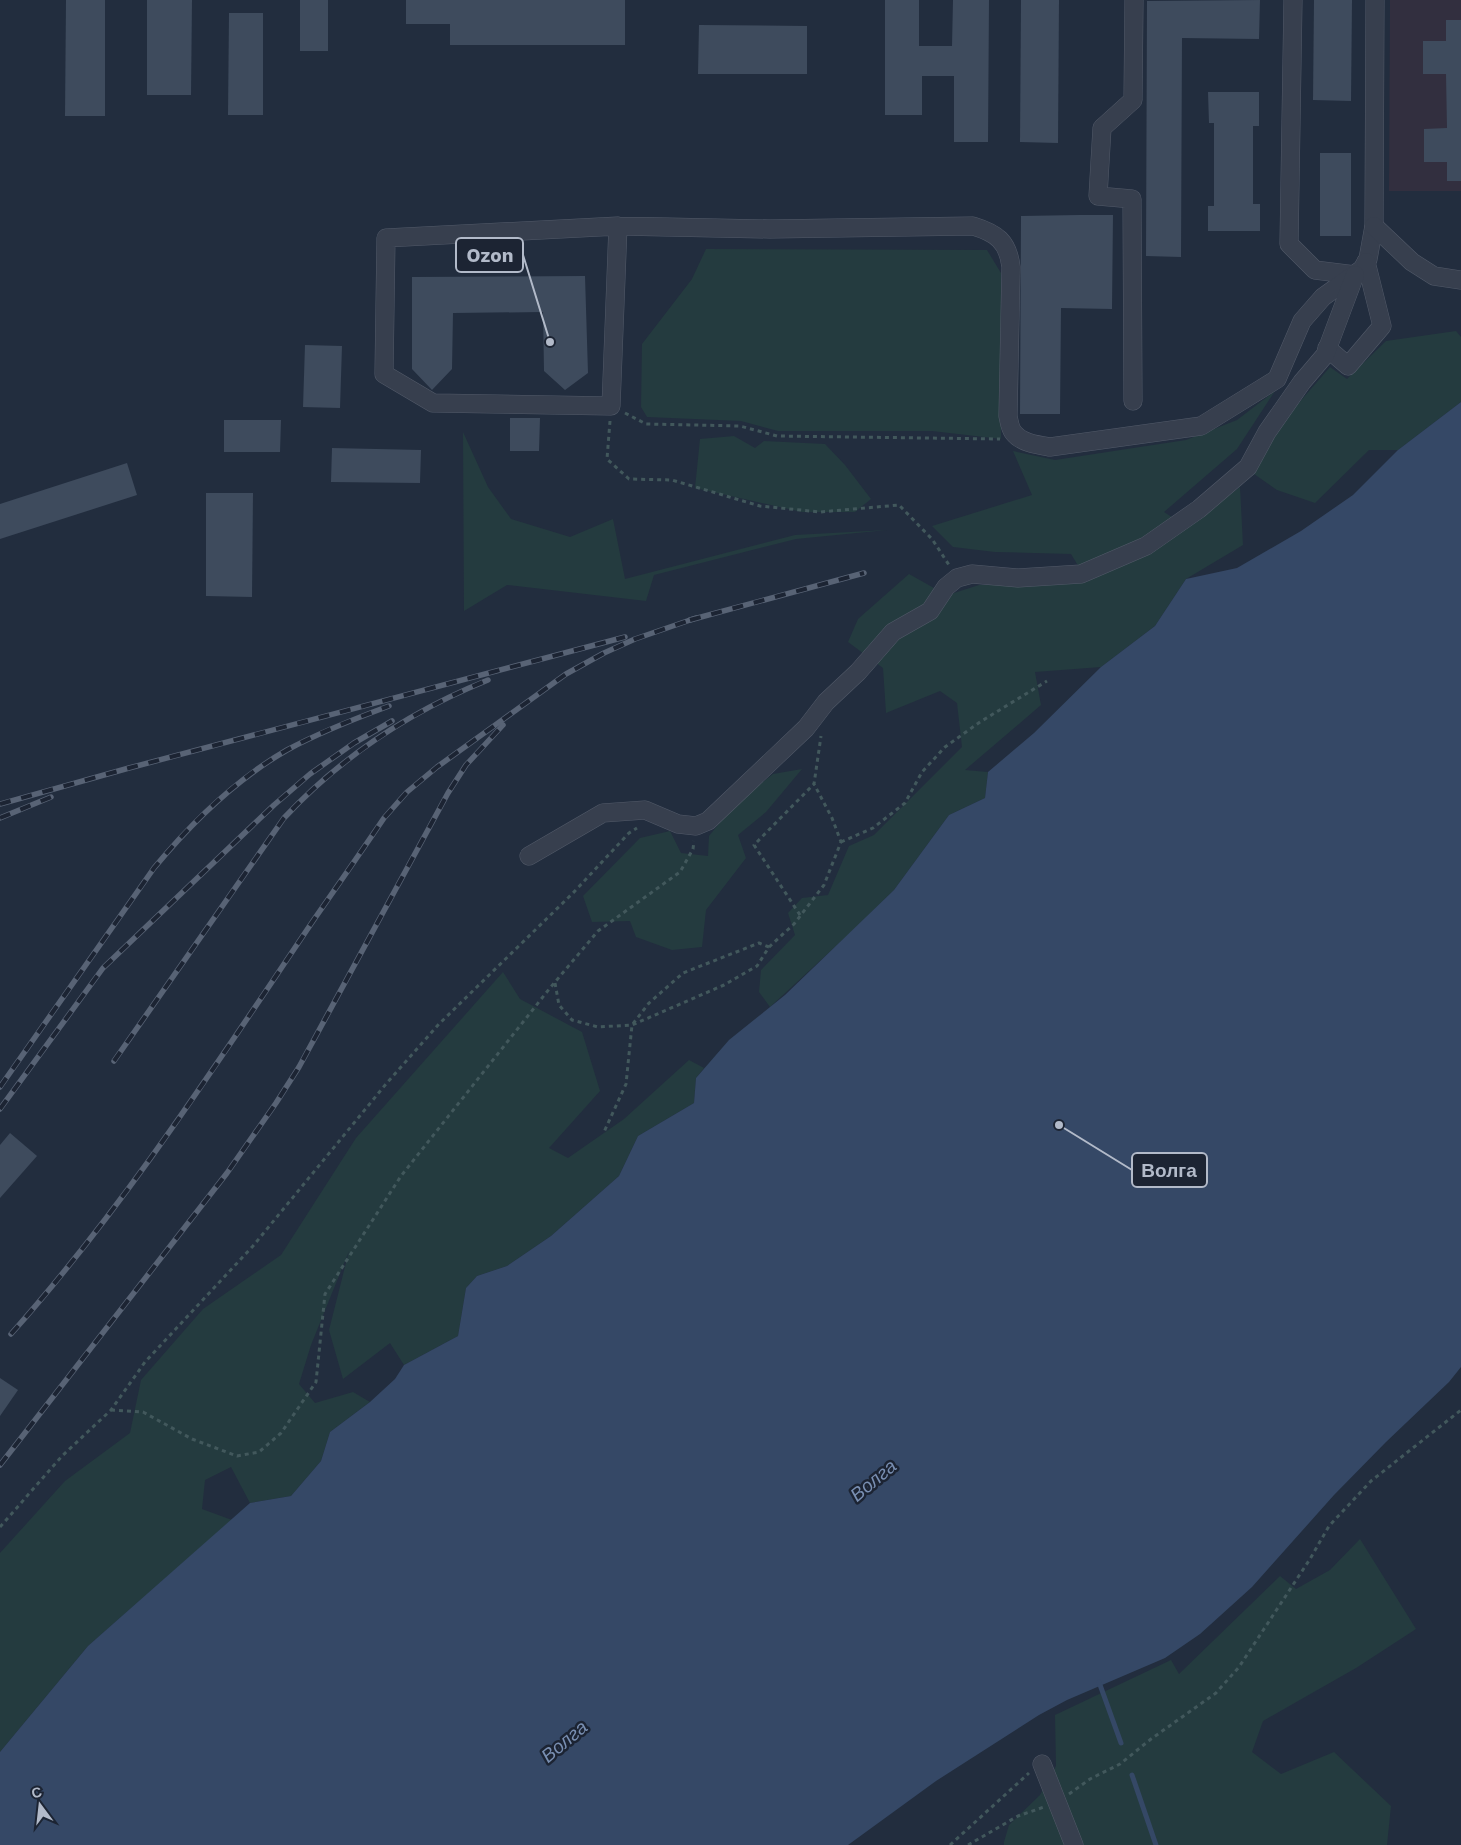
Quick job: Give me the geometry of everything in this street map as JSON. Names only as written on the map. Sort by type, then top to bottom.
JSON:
[{"type":"lane","points":[[1133,401],[1132,199],[1098,196],[1102,128],[1133,100],[1134,0]]},
{"type":"lane","points":[[1293,0],[1289,244],[1315,270],[1360,268]]},
{"type":"lane","points":[[528,856],[603,813],[646,810],[678,824],[696,826],[708,821],[806,728],[826,702],[858,672],[893,632],[930,611],[946,587],[957,578],[972,574],[1018,578],[1081,574],[1146,546],[1199,510],[1248,467],[1267,432],[1302,382],[1325,354],[1360,268],[1374,226],[1375,0]]},
{"type":"lane","points":[[618,226],[611,406],[433,403],[384,374],[386,238],[618,226],[770,230],[973,226],[989,231],[1002,240],[1009,254],[1011,267],[1008,416],[1013,432],[1033,445],[1050,447],[1201,426],[1277,379],[1302,321],[1323,297],[1360,268]]},
{"type":"lane","points":[[1374,226],[1412,262],[1434,276],[1461,280]]},
{"type":"lane","points":[[1328,348],[1348,366],[1382,326],[1360,268]]},
{"type":"lane","points":[[1042,1764],[1074,1845]]},
{"type":"path","points":[[957,578],[932,539],[900,505],[820,512],[760,506],[672,480],[629,479],[607,458],[611,406],[646,424],[740,426],[777,436],[1023,440]]},
{"type":"path","points":[[841,842],[873,828],[905,803],[922,772],[945,747],[980,722],[1047,681]]},
{"type":"path","points":[[800,915],[754,845],[814,784],[822,730]]},
{"type":"path","points":[[555,982],[559,1005],[572,1020],[598,1026],[632,1025],[724,985],[757,966],[769,948],[800,915],[824,885],[841,842],[832,818],[814,784]]},
{"type":"path","points":[[0,1527],[62,1456],[111,1410],[145,1362],[253,1246],[386,1084],[440,1024],[574,893],[629,833],[650,820],[665,818]]},
{"type":"path","points":[[111,1410],[143,1412],[192,1439],[237,1456],[259,1452],[281,1433],[316,1382],[325,1294],[401,1176],[555,982],[598,931],[680,872],[693,849],[696,826]]},
{"type":"path","points":[[604,1132],[626,1084],[632,1025],[649,1003],[683,973],[759,943],[769,948]]},
{"type":"path","points":[[968,1845],[1018,1816],[1057,1802],[1090,1779],[1120,1764],[1151,1739],[1216,1693],[1239,1667],[1310,1559],[1329,1526],[1371,1480],[1461,1410]]},
{"type":"path","points":[[950,1845],[1027,1775],[1042,1764]]},
{"type":"shaded area","points":[[1390,0],[1461,0],[1461,191],[1389,191]]},
{"type":"green space","points":[[706,249],[987,250],[1001,273],[1001,439],[932,431],[778,431],[741,421],[647,417],[641,407],[642,344],[692,279]]},
{"type":"green space","points":[[1456,331],[1461,337],[1461,402],[1398,450],[1369,450],[1315,503],[1277,490],[1254,474],[1284,420],[1330,367],[1347,379],[1386,341]]},
{"type":"green space","points":[[1275,391],[1237,449],[1164,512],[1187,527],[1240,487],[1243,545],[1186,579],[1155,626],[1101,667],[1035,672],[1041,705],[965,770],[988,772],[985,798],[949,815],[894,890],[770,1007],[759,992],[761,970],[795,935],[788,913],[802,898],[828,895],[849,846],[874,835],[962,747],[957,703],[940,691],[886,713],[883,668],[848,642],[858,619],[909,574],[934,588],[951,594],[979,585],[1088,582],[1071,554],[995,552],[953,547],[932,526],[1032,495],[1013,451],[1055,460],[1186,440],[1237,420]]},
{"type":"green space","points":[[463,432],[488,487],[511,519],[570,537],[613,519],[625,579],[795,535],[887,530],[796,539],[654,575],[646,601],[507,585],[464,611]]},
{"type":"green space","points":[[734,436],[755,448],[764,441],[825,444],[845,465],[871,499],[855,512],[802,512],[695,488],[700,439]]},
{"type":"green space","points":[[802,769],[766,812],[738,835],[746,858],[706,910],[702,947],[672,950],[636,937],[630,921],[592,922],[583,896],[640,838],[670,831],[681,853],[708,856],[709,836],[735,804],[773,774]]},
{"type":"green space","points":[[503,972],[520,999],[582,1032],[600,1091],[549,1148],[568,1158],[624,1119],[689,1060],[704,1068],[696,1078],[694,1103],[638,1136],[619,1176],[551,1236],[507,1266],[477,1276],[466,1288],[458,1336],[404,1365],[390,1343],[343,1379],[329,1330],[349,1251],[311,1345],[299,1384],[315,1403],[353,1392],[370,1402],[330,1432],[321,1461],[291,1496],[250,1503],[231,1467],[205,1480],[202,1509],[232,1520],[88,1646],[0,1752],[0,1553],[65,1481],[130,1433],[141,1380],[203,1309],[281,1255],[356,1138]]},
{"type":"green space","points":[[1360,1539],[1416,1629],[1356,1668],[1263,1721],[1252,1752],[1281,1774],[1334,1752],[1391,1806],[1387,1845],[1004,1845],[1009,1825],[1040,1795],[1056,1766],[1055,1715],[1171,1660],[1179,1674],[1280,1576],[1296,1589],[1330,1570]]},
{"type":"water","name":"Волга","points":[[1461,402],[1461,1367],[1449,1382],[1334,1495],[1252,1587],[1200,1634],[1165,1658],[1067,1700],[1039,1715],[936,1781],[848,1845],[0,1845],[0,1752],[88,1646],[250,1503],[291,1496],[321,1461],[330,1432],[370,1402],[395,1379],[404,1365],[458,1336],[466,1288],[477,1276],[507,1266],[551,1236],[619,1176],[638,1136],[694,1103],[696,1078],[729,1040],[785,995],[894,890],[949,815],[985,798],[988,772],[1034,733],[1101,667],[1155,626],[1186,579],[1237,568],[1301,531],[1353,495],[1398,450]]},
{"type":"building","points":[[66,0],[105,0],[105,116],[65,116]]},
{"type":"building","points":[[147,0],[192,0],[191,95],[147,95]]},
{"type":"building","points":[[300,0],[328,0],[328,51],[300,51]]},
{"type":"building","points":[[406,0],[625,0],[625,45],[450,45],[450,24],[406,24]]},
{"type":"building","points":[[885,0],[919,0],[919,46],[952,46],[953,0],[989,0],[988,142],[954,142],[954,76],[922,76],[922,115],[885,115]]},
{"type":"building","points":[[1021,0],[1059,0],[1058,143],[1020,142]]},
{"type":"building","points":[[1260,0],[1259,39],[1182,38],[1181,257],[1146,256],[1147,1]]},
{"type":"building","points":[[1314,0],[1352,0],[1351,101],[1313,100]]},
{"type":"building","points":[[229,13],[263,13],[263,115],[228,115]]},
{"type":"building","points":[[1446,20],[1461,20],[1461,181],[1447,181],[1447,162],[1424,162],[1424,129],[1447,128],[1446,74],[1423,74],[1423,41],[1446,41]]},
{"type":"building","points":[[699,25],[807,26],[807,74],[698,74]]},
{"type":"building","points":[[1208,92],[1259,92],[1259,126],[1253,126],[1253,204],[1260,204],[1260,231],[1208,231],[1208,206],[1214,206],[1214,123],[1209,123]]},
{"type":"building","points":[[1320,153],[1351,153],[1351,236],[1320,236]]},
{"type":"building","points":[[1113,215],[1112,309],[1061,308],[1060,414],[1020,414],[1021,216]]},
{"type":"building","points":[[585,276],[588,373],[565,390],[544,371],[543,312],[453,313],[452,369],[432,390],[412,369],[412,277]]},
{"type":"building","points":[[305,345],[342,346],[340,408],[303,407]]},
{"type":"building","points":[[510,418],[540,418],[539,451],[510,451]]},
{"type":"building","points":[[224,420],[281,420],[280,452],[224,452]]},
{"type":"building","points":[[332,448],[421,450],[420,483],[331,482]]},
{"type":"building","points":[[127,463],[137,495],[0,539],[0,504]]},
{"type":"building","points":[[206,493],[253,493],[252,597],[206,596]]},
{"type":"building","points":[[10,1133],[37,1156],[0,1198],[0,1145]]},
{"type":"building","points":[[0,1378],[18,1390],[0,1416]]},
{"type":"waterway","points":[[1099,1682],[1121,1743]]},
{"type":"waterway","points":[[1132,1775],[1156,1845]]},
{"type":"railway","points":[[690,620],[864,573]]},
{"type":"railway","points":[[11,1334],[53,1285],[132,1184],[207,1078],[384,818],[407,792],[437,767],[566,674],[604,653],[635,639],[696,618]]},
{"type":"railway","points":[[0,804],[625,637]]},
{"type":"railway","points":[[114,1061],[284,818],[329,775],[378,738],[432,706],[488,680]]},
{"type":"railway","points":[[0,1087],[154,868],[199,818],[232,788],[287,750],[299,743],[389,706]]},
{"type":"railway","points":[[0,1109],[103,968],[274,805],[310,774],[354,743],[392,721]]},
{"type":"railway","points":[[0,1465],[227,1173],[276,1103],[299,1067],[448,793],[466,765],[503,725]]},
{"type":"railway","points":[[0,818],[51,797]]},
{"type":"place","name":"Ozon","points":[[550,342]]},
{"type":"place","name":"Волга","points":[[1059,1125]]}]
